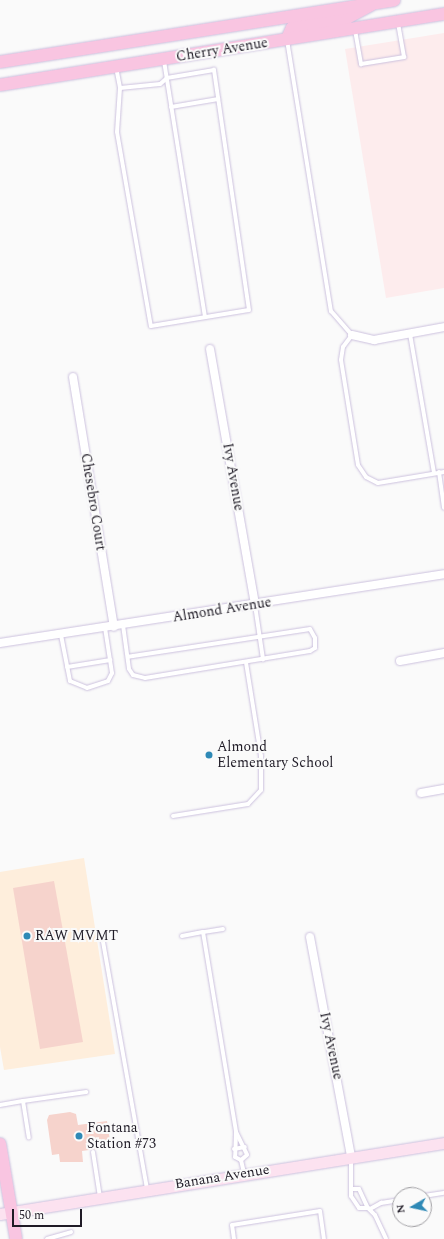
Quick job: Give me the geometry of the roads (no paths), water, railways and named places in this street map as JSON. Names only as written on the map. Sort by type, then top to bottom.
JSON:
[{"type":"main road","name":"Cherry Avenue","points":[[0,62],[394,0]]},
{"type":"main road","points":[[287,39],[292,28],[347,18],[373,3]]},
{"type":"main road","name":"Cherry Avenue","points":[[0,85],[444,14]]},
{"type":"main road","points":[[0,1144],[6,1213],[16,1239]]},
{"type":"street","points":[[352,335],[374,340],[444,327]]},
{"type":"street","name":"Ivy Avenue","points":[[210,349],[255,605]]},
{"type":"street","name":"Chesebro Court","points":[[73,377],[114,627]]},
{"type":"street","name":"Almond Avenue","points":[[0,643],[114,627],[444,574]]},
{"type":"street","points":[[400,661],[444,653]]},
{"type":"street","points":[[421,793],[444,789]]},
{"type":"street","name":"Ivy Avenue","points":[[310,937],[351,1156]]},
{"type":"street","name":"Banana Avenue","points":[[6,1213],[444,1142]]},
{"type":"lane","points":[[355,28],[361,64],[404,57],[398,22]]},
{"type":"lane","points":[[287,39],[331,311],[352,335],[343,347],[341,360],[358,465],[366,477],[378,483],[444,472]]},
{"type":"lane","points":[[164,59],[205,317]]},
{"type":"lane","points":[[116,67],[120,88],[117,132],[151,326],[249,310],[214,70],[167,78],[160,84],[120,88]]},
{"type":"lane","points":[[171,107],[218,100]]},
{"type":"lane","points":[[410,333],[434,473]]},
{"type":"lane","points":[[439,472],[444,508]]},
{"type":"lane","points":[[255,605],[263,659]]},
{"type":"lane","points":[[123,625],[128,657],[133,675],[144,678],[310,651],[315,648],[315,638],[310,629],[128,657]]},
{"type":"lane","points":[[61,635],[70,681],[87,688],[108,681],[112,673],[105,628]]},
{"type":"lane","points":[[67,667],[110,660]]},
{"type":"lane","points":[[173,816],[248,804],[261,790],[261,756],[246,662]]},
{"type":"lane","points":[[182,936],[223,929]]},
{"type":"lane","points":[[203,932],[236,1132],[234,1149],[235,1157],[241,1160]]},
{"type":"lane","points":[[102,936],[147,1190]]},
{"type":"lane","points":[[0,1105],[86,1092]]},
{"type":"lane","points":[[23,1101],[29,1138]]},
{"type":"lane","points":[[236,1132],[245,1147],[247,1155],[241,1160]]},
{"type":"lane","points":[[234,1149],[245,1147]]},
{"type":"lane","points":[[93,1152],[100,1197]]},
{"type":"lane","points":[[351,1156],[353,1189],[351,1196],[359,1208],[369,1208],[381,1202],[392,1201]]},
{"type":"lane","points":[[241,1160],[244,1174]]},
{"type":"lane","points":[[353,1189],[359,1189],[386,1239]]},
{"type":"lane","points":[[432,1195],[444,1193]]},
{"type":"lane","points":[[234,1239],[232,1225],[320,1211],[324,1239]]},
{"type":"lane","points":[[48,1239],[71,1232]]},
{"type":"place","name":"Almond Elementary School","points":[[209,755]]},
{"type":"place","name":"RAW MVMT","points":[[27,936]]},
{"type":"place","name":"Fontana Station #73","points":[[79,1136]]}]
